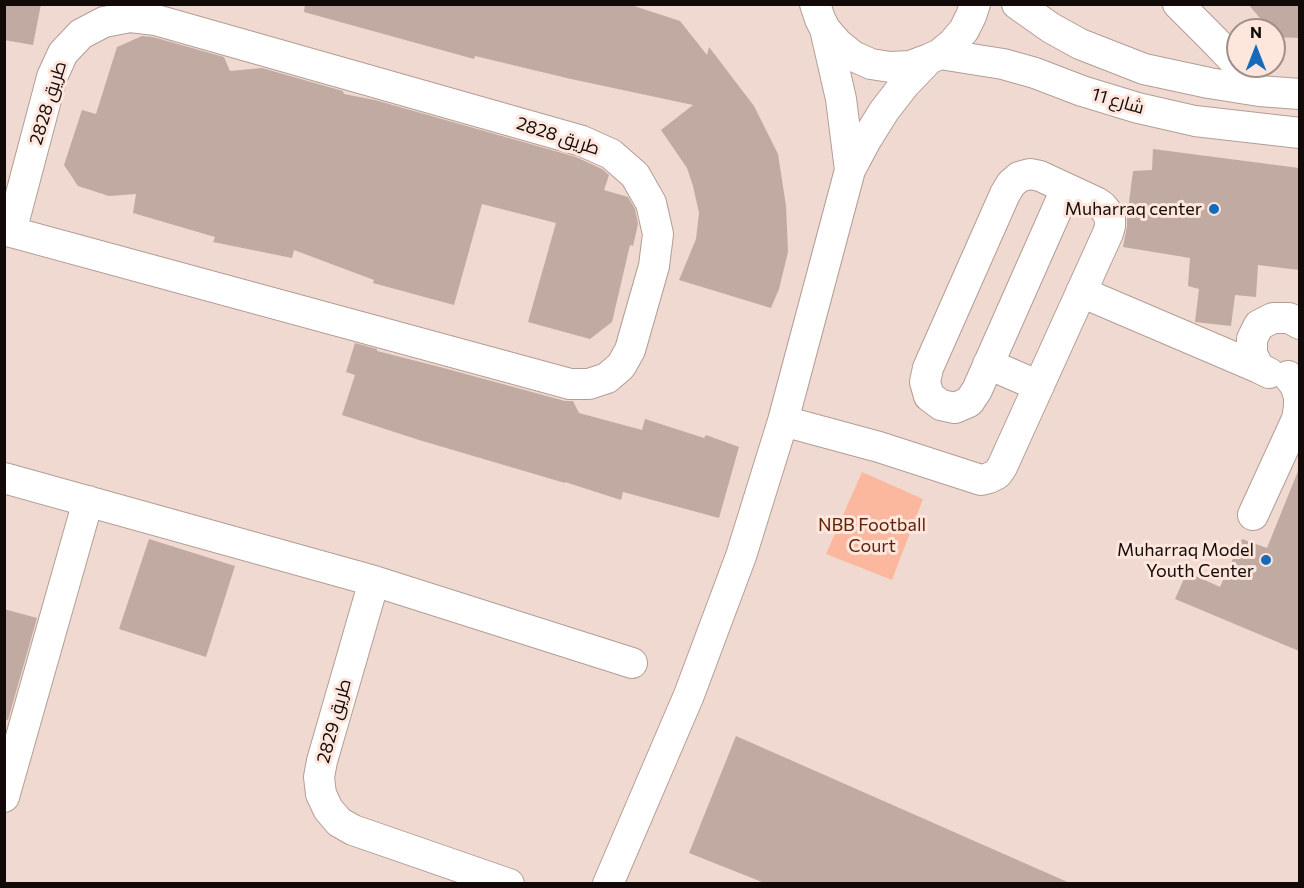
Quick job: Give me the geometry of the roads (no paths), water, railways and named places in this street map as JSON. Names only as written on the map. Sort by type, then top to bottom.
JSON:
[{"type":"street","points":[[608,884],[693,684],[741,556],[783,421],[850,170],[884,111],[905,84],[953,43],[964,30],[975,4]]},
{"type":"street","name":"شارع 11","points":[[1017,4],[1051,28],[1080,44],[1144,69],[1258,91],[1299,94]]},
{"type":"street","points":[[1178,4],[1226,52]]},
{"type":"street","points":[[818,14],[838,44],[853,56],[871,63],[891,67],[910,66],[934,57]]},
{"type":"street","points":[[818,14],[841,99],[850,170]]},
{"type":"street","name":"طريق 2828","points":[[130,17],[156,20],[582,141],[611,154],[635,175],[651,203],[658,234],[654,266],[630,350],[621,366],[607,378],[589,384],[570,384],[8,231],[52,77],[63,53],[81,34],[104,22],[130,17]]},
{"type":"street","name":"شارع 11","points":[[934,57],[1003,64],[1138,108],[1195,121],[1299,133]]},
{"type":"street","points":[[1248,78],[1258,91]]},
{"type":"street","points":[[783,421],[879,447],[981,480],[997,474],[1108,233],[1110,219],[1102,206],[1040,176],[1030,174],[1019,177],[1011,184],[928,368],[924,382],[929,396],[941,405],[955,408],[969,402],[977,390],[1066,189]]},
{"type":"street","points":[[1081,292],[1273,376],[1294,373],[1299,396],[1297,419],[1253,515]]},
{"type":"street","points":[[1259,368],[1252,354],[1252,339],[1259,325],[1273,318],[1289,318],[1299,324]]},
{"type":"street","points":[[988,364],[1039,386]]},
{"type":"street","points":[[4,478],[374,581],[632,663]]},
{"type":"street","points":[[4,797],[88,501]]},
{"type":"street","name":"طريق 2829","points":[[374,581],[322,761],[319,777],[321,794],[328,809],[339,822],[353,830],[508,884]]},
{"type":"place","name":"Muharraq center","points":[[1214,209]]},
{"type":"place","name":"Muharraq Model Youth Center","points":[[1266,560]]},
{"type":"park label","name":"NBB Football Court","points":[[872,535]]}]
